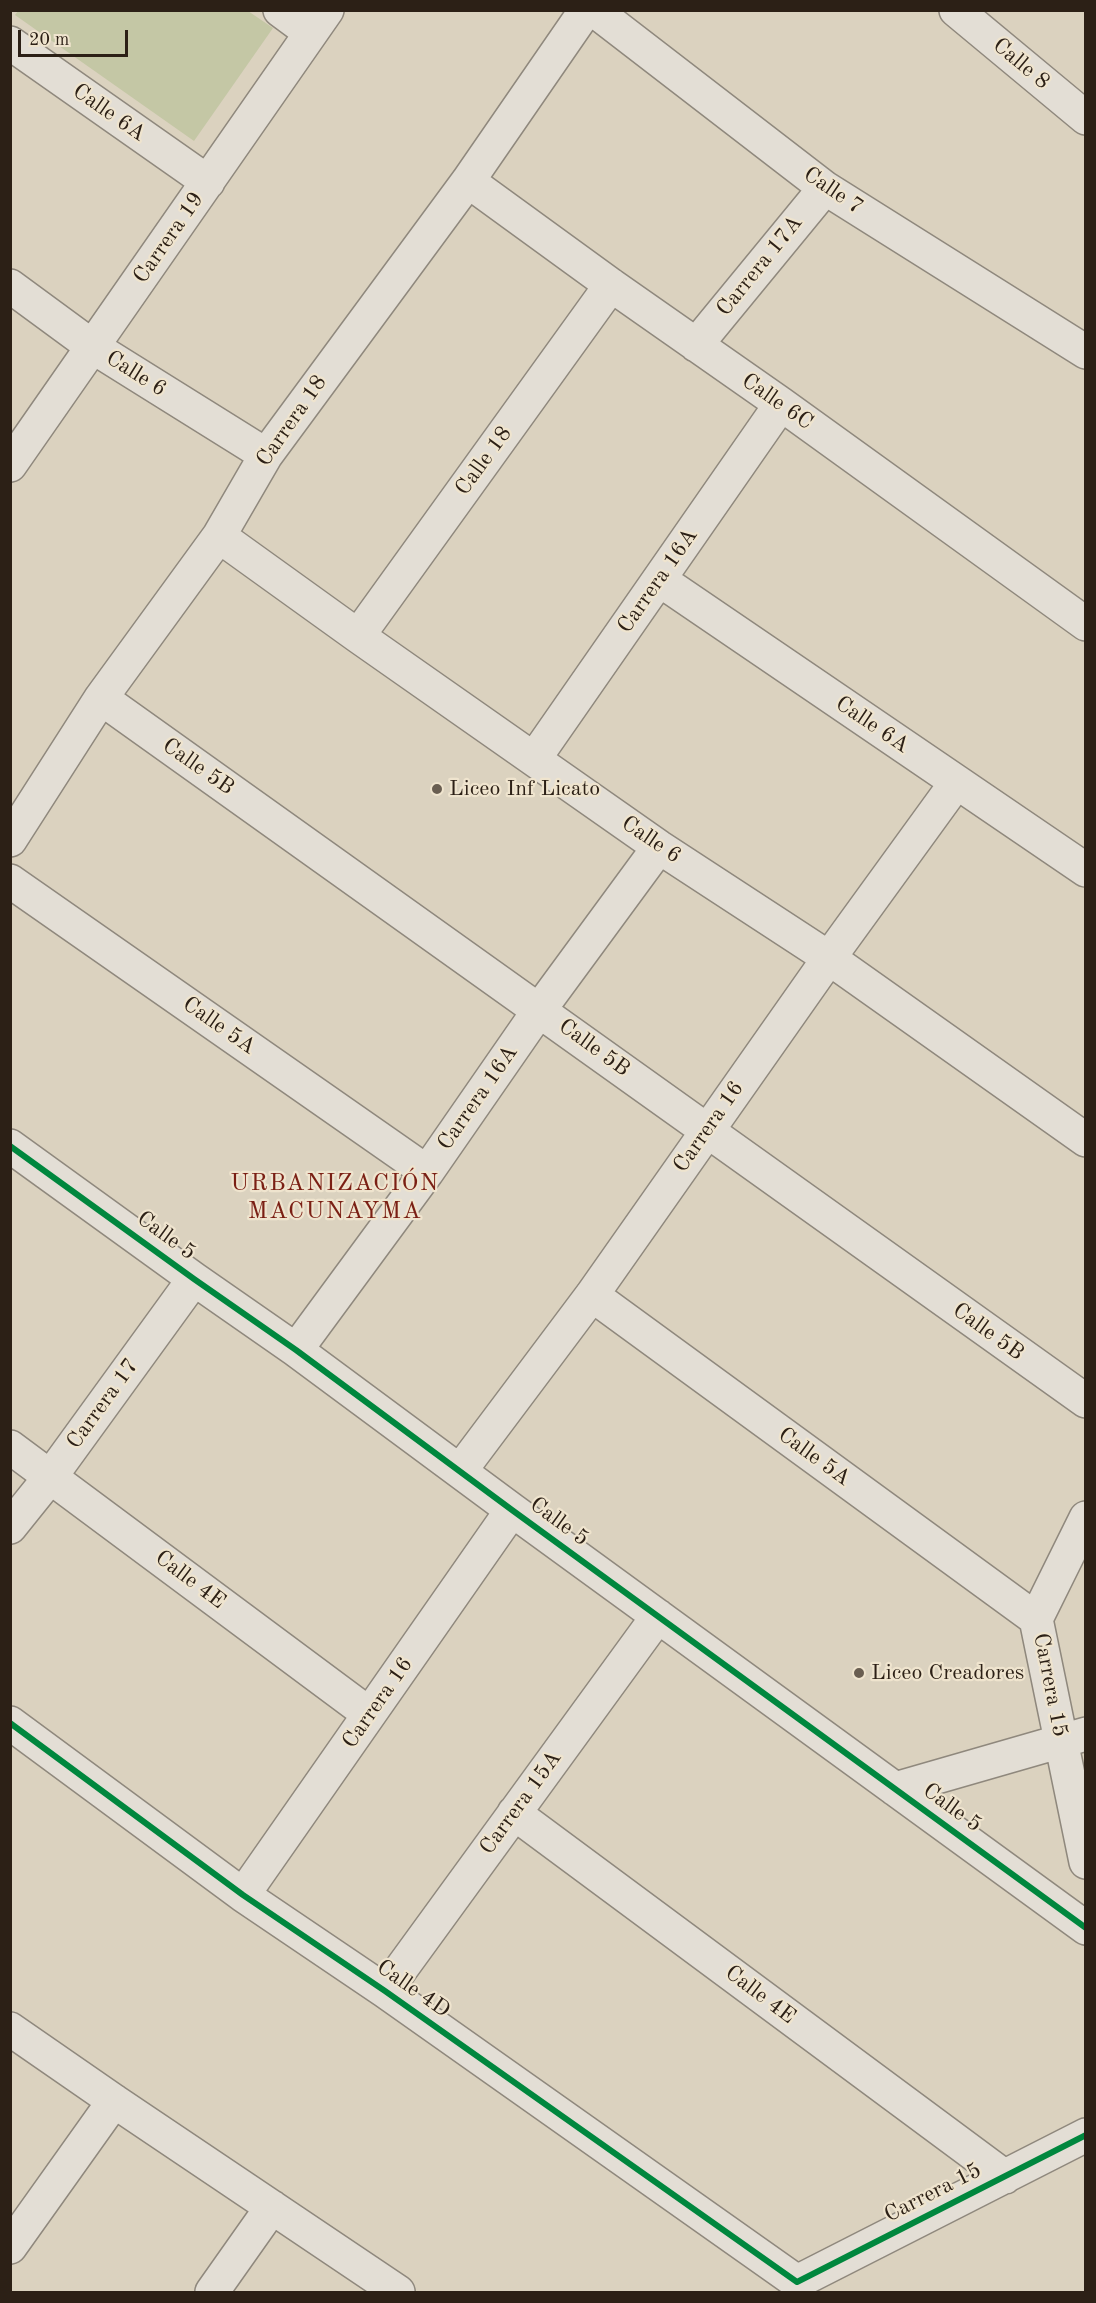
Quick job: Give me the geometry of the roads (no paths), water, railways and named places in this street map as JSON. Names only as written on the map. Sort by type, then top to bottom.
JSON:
[{"type":"street","points":[[280,10],[319,22]]},
{"type":"street","name":"Carrera 18","points":[[10,840],[101,698],[219,536],[266,455],[468,180],[586,10]]},
{"type":"street","name":"Calle 7","points":[[594,10],[825,188],[1086,352]]},
{"type":"street","name":"Calle 8","points":[[956,10],[1086,118]]},
{"type":"street","name":"Carrera 19","points":[[10,465],[319,22]]},
{"type":"street","name":"Calle 6A","points":[[10,43],[208,182]]},
{"type":"street","name":"Calle 6C","points":[[468,180],[611,285],[781,404],[1086,624]]},
{"type":"street","name":"Carrera 17A","points":[[696,345],[825,188]]},
{"type":"street","name":"Calle 18","points":[[358,636],[611,285]]},
{"type":"street","name":"Calle 6","points":[[10,286],[93,347],[266,455]]},
{"type":"street","name":"Carrera 16A","points":[[534,759],[781,404]]},
{"type":"street","name":"Calle 6","points":[[219,536],[659,847],[828,958],[1086,1140]]},
{"type":"street","name":"Calle 6A","points":[[660,580],[1086,870]]},
{"type":"street","name":"Calle 5B","points":[[101,698],[540,1009],[706,1131],[1086,1401]]},
{"type":"street","name":"Carrera 16","points":[[460,1471],[592,1295],[828,958],[956,783]]},
{"type":"street","name":"Carrera 16A","points":[[296,1350],[427,1172],[540,1009],[659,847]]},
{"type":"street","name":"Calle 5A","points":[[10,881],[427,1172]]},
{"type":"street","name":"Calle 5","points":[[10,1146],[296,1350],[1086,1928]]},
{"type":"street","name":"Carrera 17","points":[[10,1527],[51,1476],[194,1279]]},
{"type":"street","name":"Calle 5A","points":[[592,1295],[1036,1619]]},
{"type":"street","name":"Calle 4E","points":[[10,1447],[369,1714]]},
{"type":"street","name":"Carrera 16","points":[[243,1895],[512,1510]]},
{"type":"street","name":"Carrera 15","points":[[1086,1518],[1036,1619],[1073,1738],[1086,1862]]},
{"type":"street","name":"Carrera 15A","points":[[385,1991],[658,1616]]},
{"type":"street","name":"Calle 4D","points":[[10,1723],[243,1895],[385,1991],[796,2282]]},
{"type":"street","points":[[895,1789],[1073,1738]]},
{"type":"street","name":"Calle 4E","points":[[514,1813],[1005,2177]]},
{"type":"street","points":[[10,2029],[398,2292]]},
{"type":"street","points":[[10,2247],[114,2101]]},
{"type":"street","name":"Carrera 15","points":[[796,2282],[1086,2134]]},
{"type":"street","points":[[212,2292],[272,2207]]},
{"type":"place","name":"Liceo Inf Licato","points":[[437,789]]},
{"type":"place","name":"Liceo Creadores","points":[[859,1673]]},
{"type":"district","name":"URBANIZACIÓN MACUNAYMA","points":[[335,1198]]}]
